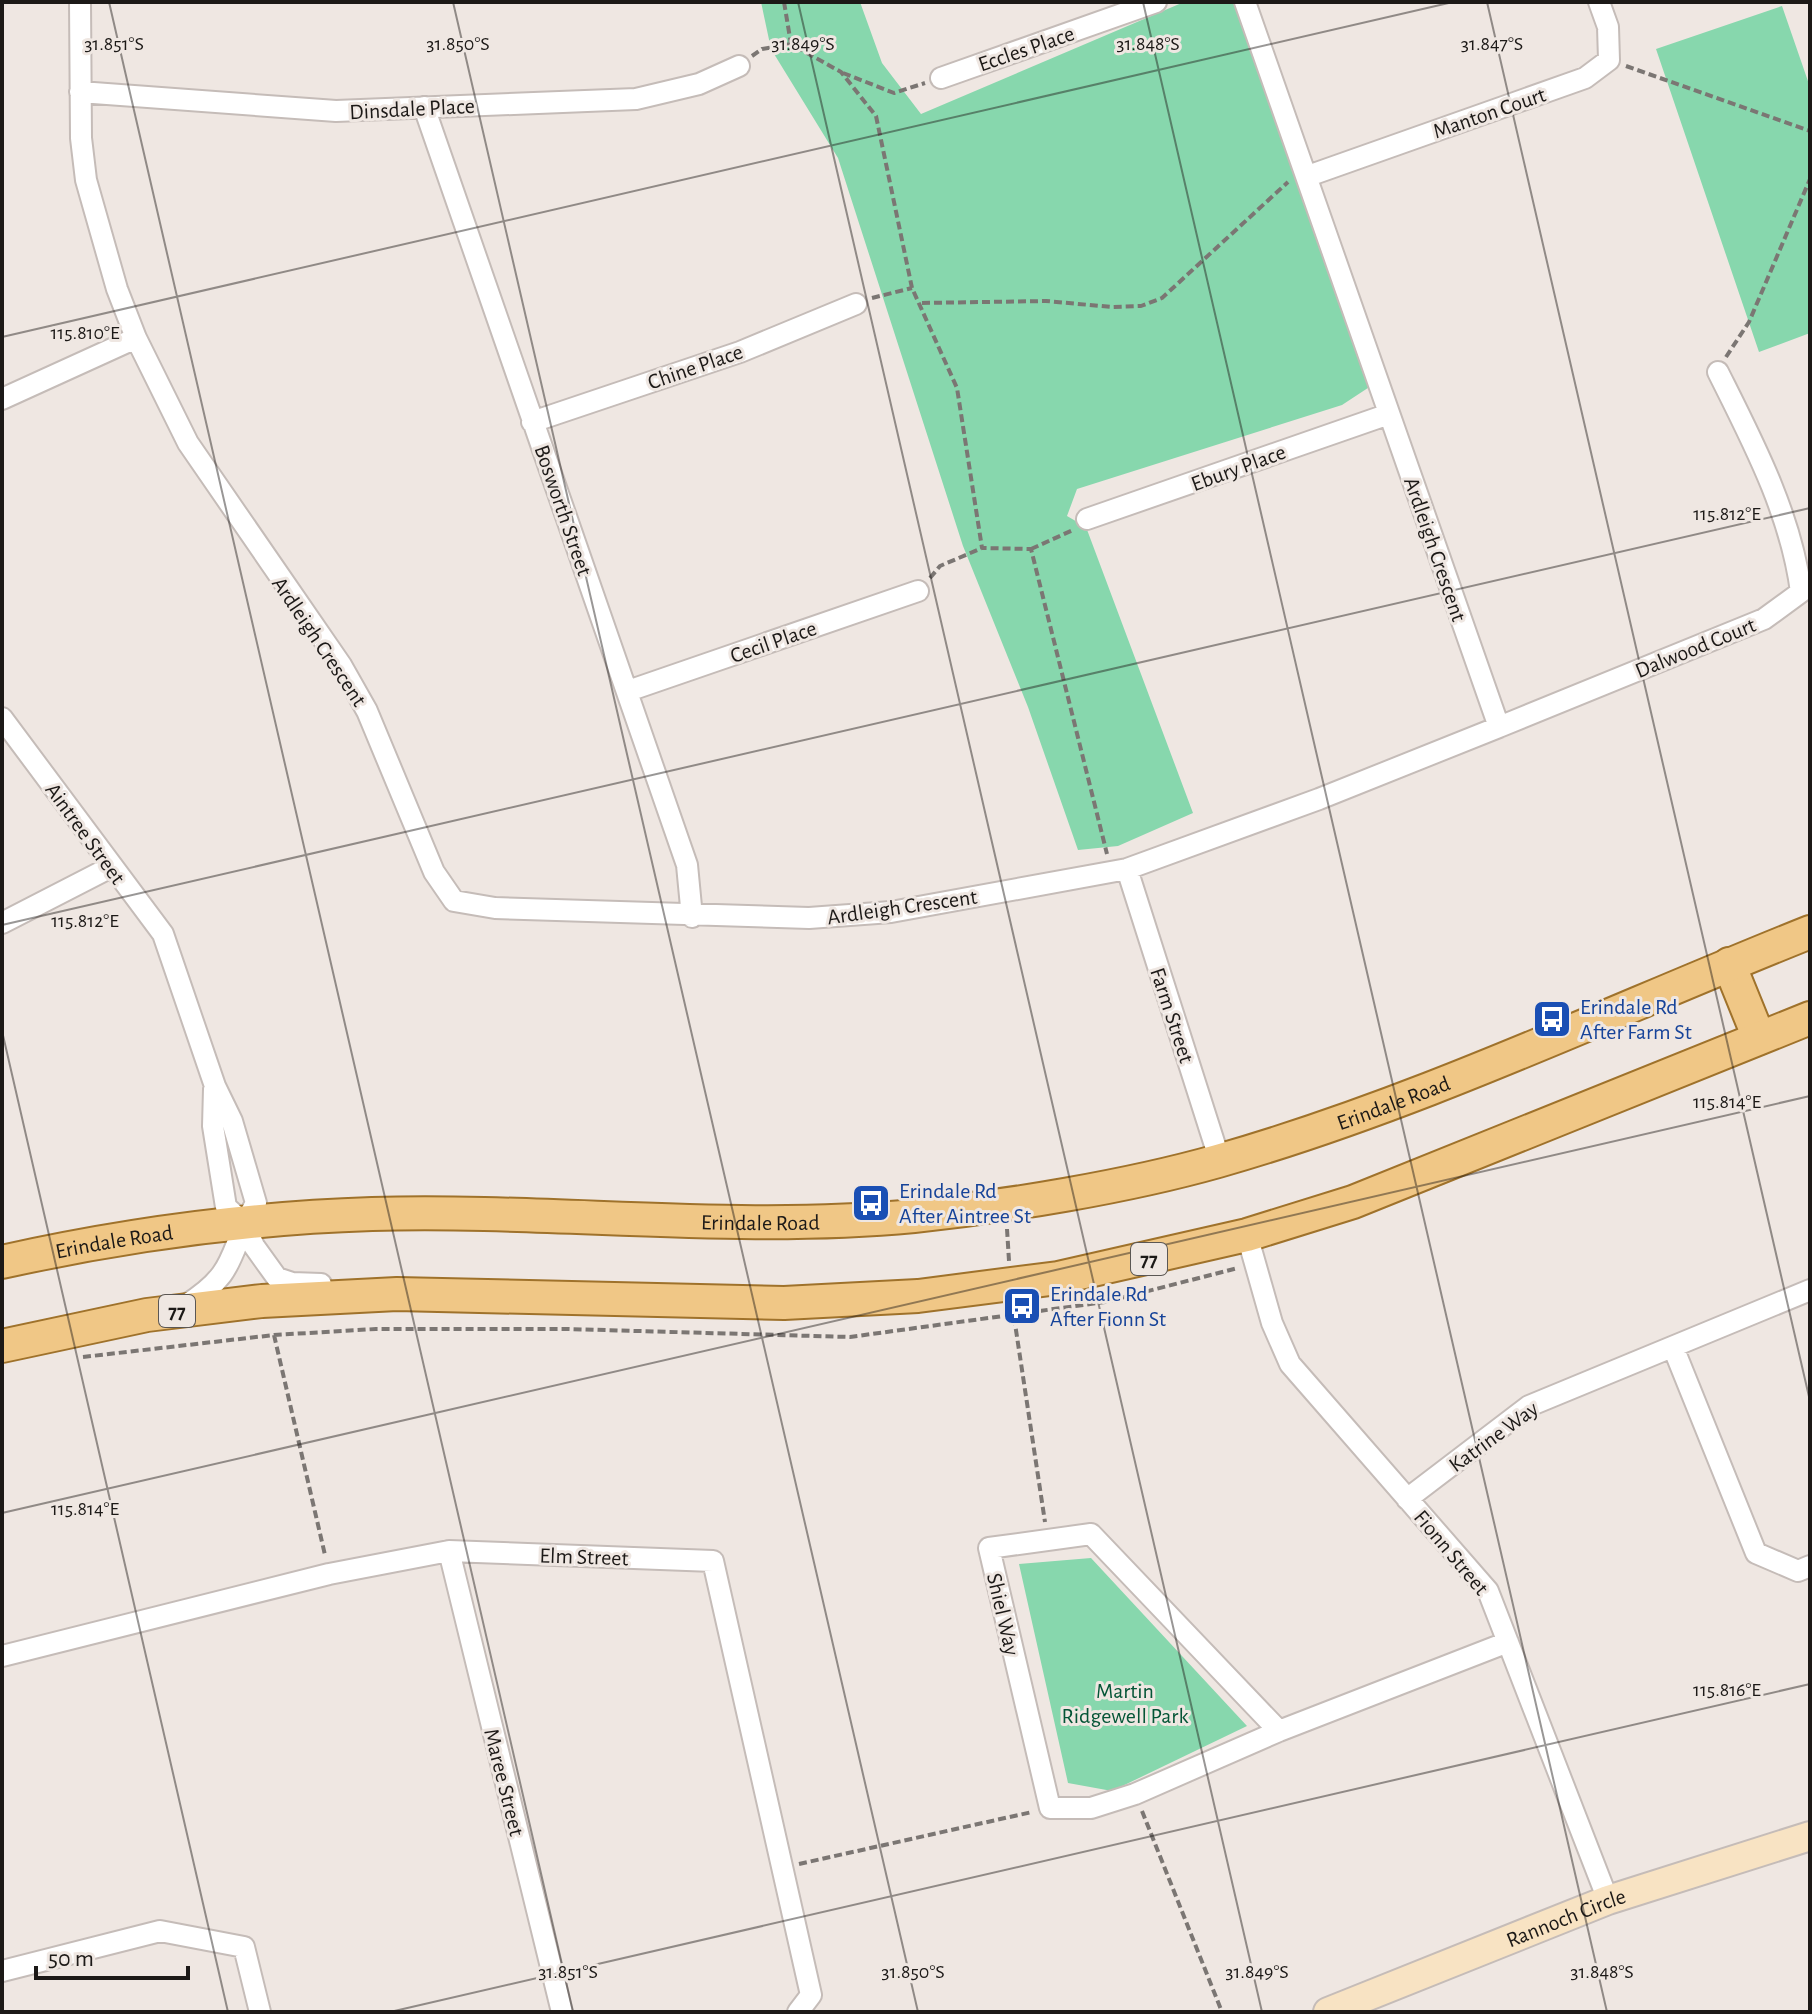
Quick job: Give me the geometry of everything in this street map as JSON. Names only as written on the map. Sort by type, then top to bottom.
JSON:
[{"type":"main road","name":"Erindale Road","points":[[2,1262],[88,1244],[244,1223],[372,1214],[771,1224],[911,1216],[1164,1175],[1220,1161],[1408,1097],[1810,932]]},
{"type":"main road","points":[[1729,964],[1759,1038]]},
{"type":"main road","name":"77","points":[[2,1346],[176,1311],[355,1296],[397,1294],[784,1303],[865,1300],[1074,1275],[1247,1235],[1353,1202],[1810,1018]]},
{"type":"street","name":"Ardleigh Crescent","points":[[80,2],[80,92],[86,180],[117,289],[136,338],[188,443],[341,665],[367,711],[434,872],[454,901],[495,908],[692,917],[809,918],[891,912],[1119,870],[1319,799],[1499,727],[1245,2]]},
{"type":"street","name":"Eccles Place","points":[[941,78],[1156,2]]},
{"type":"street","points":[[1599,2],[1608,27],[1609,60]]},
{"type":"street","name":"Manton Court","points":[[1308,176],[1585,78],[1609,60]]},
{"type":"street","name":"Dinsdale Place","points":[[80,92],[336,111],[636,99],[699,84],[739,66]]},
{"type":"street","name":"Bosworth Street","points":[[424,107],[687,865],[692,917]]},
{"type":"street","name":"Chine Place","points":[[532,422],[740,352],[856,304]]},
{"type":"street","points":[[2,399],[136,338]]},
{"type":"street","name":"Dalwood Court","points":[[1499,727],[1764,619],[1801,592],[1796,555],[1760,458],[1718,372]]},
{"type":"street","name":"Ebury Place","points":[[1087,519],[1389,414]]},
{"type":"street","name":"Cecil Place","points":[[628,691],[918,591]]},
{"type":"street","name":"Aintree Street","points":[[2,718],[163,934],[215,1086],[232,1121],[256,1203],[244,1223],[226,1274],[204,1294],[176,1311]]},
{"type":"street","points":[[2,923],[111,867]]},
{"type":"street","name":"Farm Street","points":[[1119,870],[1220,1161]]},
{"type":"street","name":"Aintree Street","points":[[215,1086],[213,1126],[226,1207],[244,1223],[259,1255],[277,1278],[292,1283],[325,1284],[355,1296]]},
{"type":"street","name":"Fionn Street","points":[[1247,1235],[1272,1323],[1290,1364],[1488,1591],[1608,1900]]},
{"type":"street","name":"Katrine Way","points":[[1407,1499],[1529,1406],[1810,1290]]},
{"type":"street","points":[[1673,1347],[1756,1553],[1798,1571],[1810,1566]]},
{"type":"street","name":"Shiel Way","points":[[1050,1808],[989,1548],[1091,1534],[1279,1731]]},
{"type":"street","name":"Elm Street","points":[[2,1656],[329,1574],[449,1551],[713,1561],[811,1995],[798,2012]]},
{"type":"street","name":"Maree Street","points":[[449,1551],[562,2012]]},
{"type":"street","points":[[1050,1808],[1091,1808],[1135,1794],[1279,1731],[1508,1642]]},
{"type":"street","name":"Rannoch Circle","points":[[1328,2012],[1608,1900],[1808,1843]]},
{"type":"street","points":[[2,1971],[160,1931],[244,1947],[260,2012]]},
{"type":"path","points":[[784,2],[791,44]]},
{"type":"path","points":[[739,66],[762,49],[791,44],[841,72],[894,93],[941,78]]},
{"type":"path","points":[[1609,60],[1810,131]]},
{"type":"path","points":[[841,72],[876,116],[912,288],[922,303],[957,388],[982,548]]},
{"type":"path","points":[[922,303],[1046,301],[1141,306],[1162,298],[1296,176],[1308,176]]},
{"type":"path","points":[[1718,372],[1732,344],[1749,322],[1810,179]]},
{"type":"path","points":[[856,304],[912,288]]},
{"type":"path","points":[[918,591],[940,566],[982,548],[1031,549],[1071,532],[1087,519]]},
{"type":"path","points":[[1031,549],[1119,870]]},
{"type":"path","points":[[1004,1203],[1011,1284],[1048,1540]]},
{"type":"path","points":[[274,1335],[329,1574]]},
{"type":"path","points":[[1135,1794],[1222,2012]]},
{"type":"path","points":[[782,1868],[1050,1808]]},
{"type":"green space","points":[[761,2],[860,2],[882,63],[921,114],[1184,2],[1242,2],[1377,382],[1342,405],[1077,489],[1067,516],[1086,527],[1193,813],[1118,846],[1078,850],[1028,707],[963,546],[838,158],[771,49]]},
{"type":"green space","points":[[1782,6],[1810,87],[1810,333],[1759,352],[1656,49]]},
{"type":"green space","name":"Martin Ridgewell Park","points":[[1091,1558],[1247,1726],[1112,1791],[1068,1783],[1019,1564]]},
{"type":"place","name":"Erindale Rd After Farm St","points":[[1552,1019]]},
{"type":"place","name":"Erindale Rd After Aintree St","points":[[871,1203]]},
{"type":"place","name":"Erindale Rd After Fionn St","points":[[1022,1306]]}]
